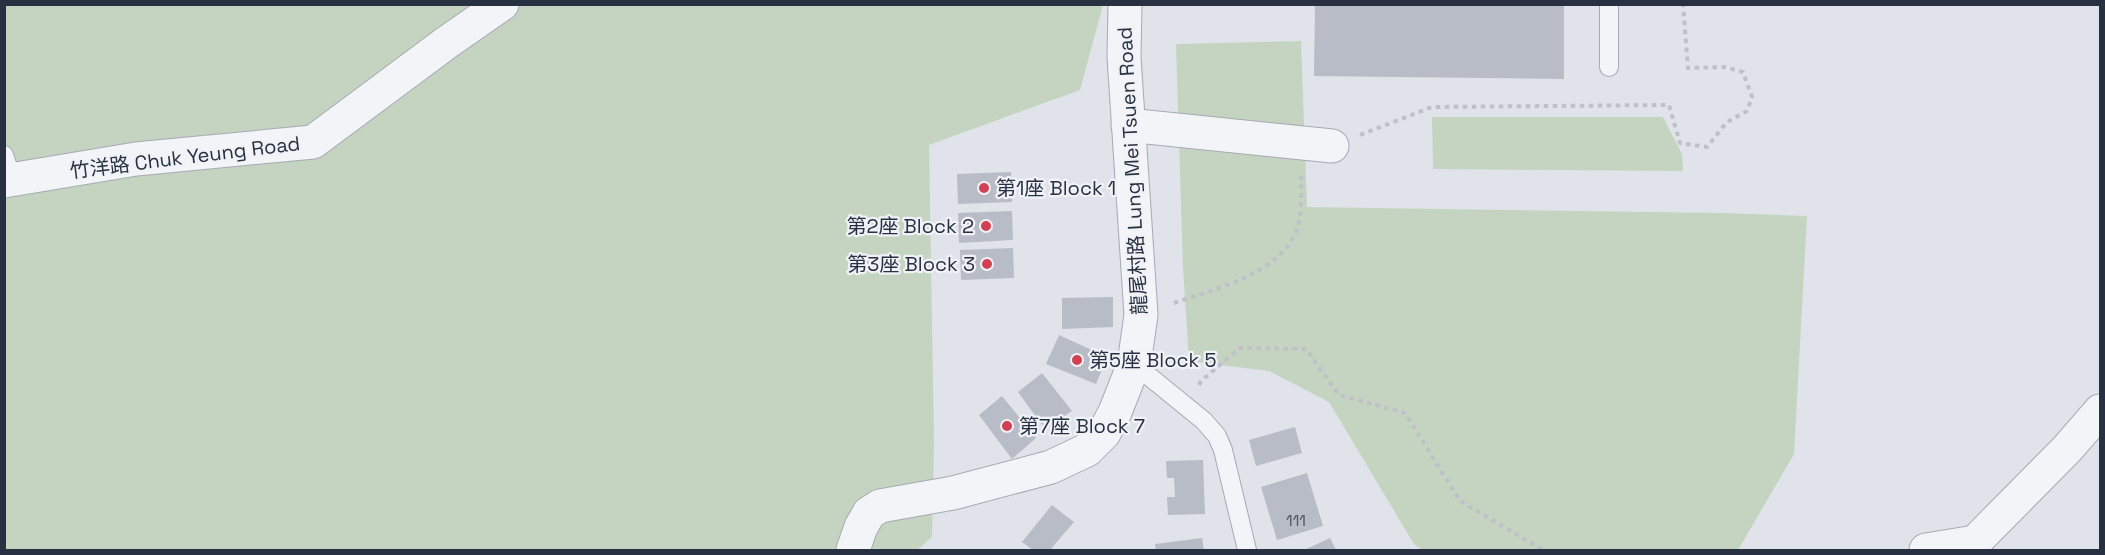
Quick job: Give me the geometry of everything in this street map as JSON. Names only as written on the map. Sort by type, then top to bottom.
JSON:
[{"type":"street","name":"竹洋路 Chuk Yeung Road","points":[[7,172],[313,142],[502,4]]},
{"type":"street","name":"龍尾村路 Lung Mei Tsuen Road","points":[[853,550],[869,513],[880,506],[953,493],[1051,468],[1087,450],[1104,433],[1115,412],[1134,364],[1141,315],[1124,57],[1125,4]]},
{"type":"street","points":[[1128,125],[1316,144]]},
{"type":"street","points":[[1926,550],[1976,542],[2067,449],[2100,411]]},
{"type":"lane","points":[[1609,4],[1609,67]]},
{"type":"lane","points":[[1134,364],[1204,421],[1219,440],[1247,550]]},
{"type":"path","points":[[1141,315],[1218,288],[1277,259],[1294,236],[1316,144],[1432,107],[1670,105],[1680,143],[1707,147],[1726,122],[1747,111],[1752,97],[1743,72],[1724,67],[1688,68],[1683,4]]},
{"type":"path","points":[[1188,409],[1201,381],[1240,348],[1306,349],[1339,395],[1405,413],[1460,501],[1543,550]]},
{"type":"green space","points":[[4,5],[1103,5],[1080,90],[929,145],[934,443],[932,537],[917,550],[5,550]]},
{"type":"green space","points":[[1301,41],[1307,207],[1807,216],[1794,454],[1738,550],[1422,550],[1414,544],[1329,402],[1269,371],[1189,361],[1183,268],[1176,44]]},
{"type":"green space","points":[[1432,117],[1663,117],[1682,154],[1683,171],[1433,169]]},
{"type":"building","points":[[1315,4],[1564,4],[1564,79],[1314,76]]},
{"type":"building","name":"第1座 Block 1","points":[[1011,172],[1012,202],[958,204],[957,174]]},
{"type":"building","name":"第2座 Block 2","points":[[1012,211],[1013,240],[959,243],[958,213]]},
{"type":"building","name":"第3座 Block 3","points":[[1013,248],[1014,278],[961,280],[960,250]]},
{"type":"building","points":[[1113,297],[1113,327],[1062,329],[1062,298]]},
{"type":"building","name":"第5座 Block 5","points":[[1059,335],[1107,357],[1096,384],[1046,364]]},
{"type":"building","points":[[1042,373],[1072,411],[1045,429],[1018,392]]},
{"type":"building","name":"第7座 Block 7","points":[[1002,396],[1036,438],[1012,459],[979,415]]},
{"type":"building","points":[[1295,427],[1302,453],[1256,466],[1249,440]]},
{"type":"building","points":[[1203,460],[1205,514],[1168,515],[1167,497],[1175,497],[1174,478],[1167,478],[1166,461]]},
{"type":"building","points":[[1307,473],[1323,526],[1277,540],[1261,487]]},
{"type":"building","points":[[1052,505],[1074,522],[1050,550],[1033,550],[1022,542]]},
{"type":"building","points":[[1202,538],[1204,550],[1156,550],[1155,544]]},
{"type":"building","points":[[1330,538],[1336,550],[1304,550]]},
{"type":"place","name":"第1座 Block 1","points":[[984,188]]},
{"type":"place","name":"第2座 Block 2","points":[[986,226]]},
{"type":"place","name":"第3座 Block 3","points":[[987,264]]},
{"type":"place","name":"第5座 Block 5","points":[[1077,360]]},
{"type":"place","name":"第7座 Block 7","points":[[1007,426]]}]
